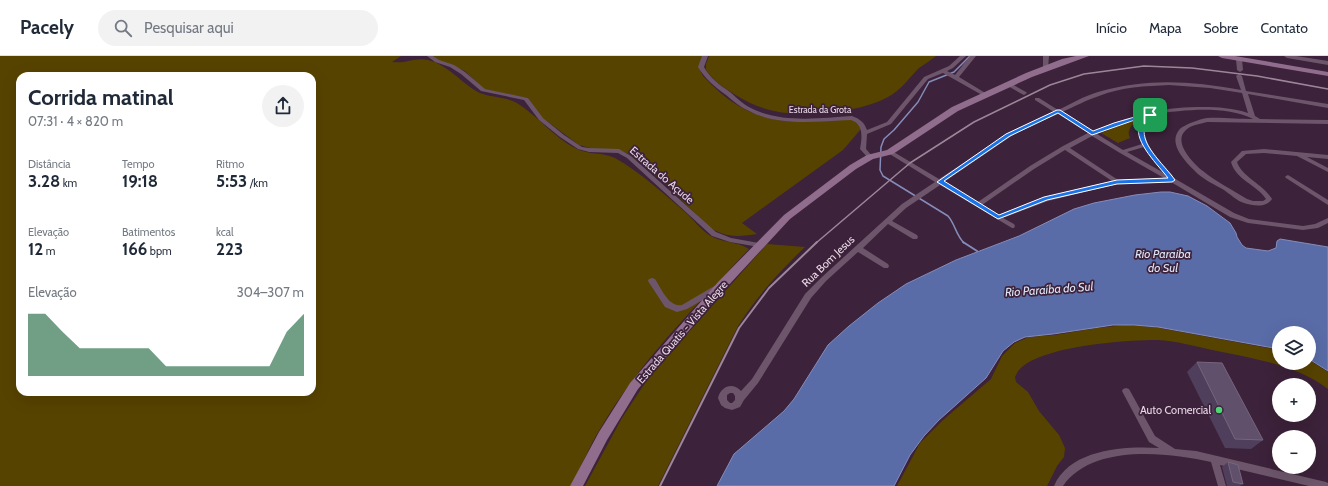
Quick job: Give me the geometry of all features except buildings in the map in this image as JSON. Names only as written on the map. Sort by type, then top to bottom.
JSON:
[{"type":"street","name":"Estrada do Açude","points":[[430,56],[440,63],[452,66],[463,72],[483,90],[526,99],[541,119],[580,148],[589,150],[619,151],[625,154],[640,168],[652,176],[714,234],[730,240],[760,245]]},
{"type":"street","name":"Estrada da Grota","points":[[705,56],[701,67],[707,76],[721,89],[754,112],[768,116],[803,120],[855,118],[861,123],[865,133]]},
{"type":"street","points":[[872,157],[863,149],[865,133],[887,124],[926,78],[945,71],[963,56]]},
{"type":"street","points":[[954,76],[973,56]]},
{"type":"street","points":[[1039,56],[1046,57],[1046,68]]},
{"type":"street","name":"Estrada Quatis - Vista Alegre","points":[[576,486],[603,436],[634,386],[658,357],[776,226],[845,173],[872,157],[889,152],[955,109],[984,94],[1046,68],[1085,56]]},
{"type":"street","points":[[1222,56],[1328,74]]},
{"type":"street","points":[[1287,56],[1328,63]]},
{"type":"street","points":[[1239,59],[1244,91],[1252,116]]},
{"type":"street","points":[[945,71],[984,94]]},
{"type":"street","points":[[1008,84],[1024,93]]},
{"type":"street","name":"Rua Bom Jesus","points":[[741,396],[755,381],[808,296],[824,279],[886,221],[911,201],[1004,137],[1092,96],[1128,86],[1176,84],[1210,86],[1328,106]]},
{"type":"street","points":[[1037,99],[1059,111],[1122,152],[1236,217],[1248,221],[1303,228],[1316,226],[1328,220]]},
{"type":"street","points":[[978,205],[1044,159],[1065,147],[1092,133],[1157,111],[1202,108],[1230,111],[1252,116],[1260,120]]},
{"type":"street","points":[[1157,111],[1147,118],[1142,125],[1140,132],[1145,145],[1172,180]]},
{"type":"street","points":[[1230,111],[1232,119]]},
{"type":"street","points":[[1328,122],[1232,119],[1207,120],[1188,126],[1179,135],[1178,144],[1188,160],[1201,173],[1245,201],[1259,204],[1265,203],[1269,198],[1264,192],[1239,172],[1235,166],[1234,162],[1242,154],[1247,151],[1264,151],[1328,157]]},
{"type":"street","points":[[1122,152],[1145,145]]},
{"type":"street","points":[[1065,147],[1117,182]]},
{"type":"street","points":[[889,152],[1012,226]]},
{"type":"street","points":[[1299,155],[1328,170]]},
{"type":"street","points":[[1288,177],[1328,203]]},
{"type":"street","points":[[998,217],[1046,199],[1117,182],[1172,180]]},
{"type":"street","points":[[886,221],[915,237]]},
{"type":"street","points":[[858,248],[886,266]]},
{"type":"street","points":[[652,281],[668,305],[677,309],[684,307],[722,285]]},
{"type":"street","points":[[1126,392],[1152,439],[1171,450],[1326,486]]},
{"type":"street","points":[[1058,486],[1065,476],[1076,466],[1098,457],[1112,454],[1146,451],[1184,453]]},
{"type":"street","points":[[1214,459],[1222,486]]},
{"type":"shaded area","points":[[0,56],[401,56],[392,62],[418,59],[428,60],[441,65],[476,91],[517,103],[525,108],[553,133],[577,149],[615,158],[651,183],[709,235],[749,249],[669,335],[632,381],[615,404],[596,436],[571,486],[0,486]]},
{"type":"shaded area","points":[[433,56],[704,56],[700,70],[703,76],[736,105],[753,113],[787,121],[827,121],[849,119],[858,122],[861,129],[843,150],[742,223],[757,234],[731,236],[719,232],[707,225],[665,184],[629,154],[621,151],[594,149],[579,145],[540,116],[528,98],[483,89],[465,71],[439,61]]},
{"type":"shaded area","points":[[709,56],[936,56],[919,68],[905,84],[888,97],[867,106],[852,109],[803,114],[768,110],[746,101],[734,94],[718,83],[706,70],[706,64]]},
{"type":"shaded area","points":[[1137,119],[1129,130],[1130,138],[1118,143],[1101,133]]},
{"type":"shaded area","points":[[767,244],[805,247],[769,284],[738,326],[658,486],[585,486],[622,418],[645,383]]},
{"type":"shaded area","points":[[1125,325],[1154,327],[1272,349],[1272,363],[1187,344],[1157,340],[1090,345],[1047,355],[1025,364],[1017,372],[1015,377],[1016,382],[1028,392],[1039,411],[1059,435],[1065,448],[1064,457],[1057,466],[1047,486],[897,486],[920,443],[943,420],[991,379],[1002,356],[1015,343],[1029,337],[1055,335]]},
{"type":"shaded area","points":[[1316,364],[1328,372],[1328,389],[1316,381],[1316,378],[1310,378],[1292,370],[1316,370]]},
{"type":"water","name":"Rio Paraiba do Sul","points":[[1170,192],[1188,196],[1207,206],[1230,223],[1242,245],[1246,248],[1268,251],[1276,248],[1277,241],[1280,239],[1328,247],[1328,371],[1316,363],[1316,326],[1272,326],[1272,348],[1158,327],[1134,325],[1113,325],[1025,337],[1014,342],[1003,351],[986,378],[939,420],[924,436],[910,455],[894,486],[717,486],[734,454],[784,411],[794,399],[828,345],[878,303],[906,284],[956,260],[1019,236],[1074,209],[1094,203],[1135,195]]},
{"type":"waterway","points":[[963,242],[948,216],[883,176],[880,170],[881,147],[884,139],[894,130],[918,102],[929,82],[954,72],[970,56]]},
{"type":"waterway","points":[[963,242],[977,251]]},
{"type":"railway","points":[[816,243],[910,163],[974,122],[1050,85],[1084,74],[1144,66],[1192,68],[1257,76],[1328,89]]},
{"type":"railway","points":[[660,486],[739,328],[769,288],[817,242]]},
{"type":"place","name":"Auto Comercial","points":[[1219,410]]},
{"type":"route","points":[[1059,111],[1092,133],[1157,111],[1150,115],[1143,122],[1140,132],[1145,145],[1172,180],[1117,182],[1054,196],[998,217],[940,182],[1008,135],[1059,111]]},
{"type":"water label","name":"Rio Paraíba do Sul","points":[[1049,289]]}]
